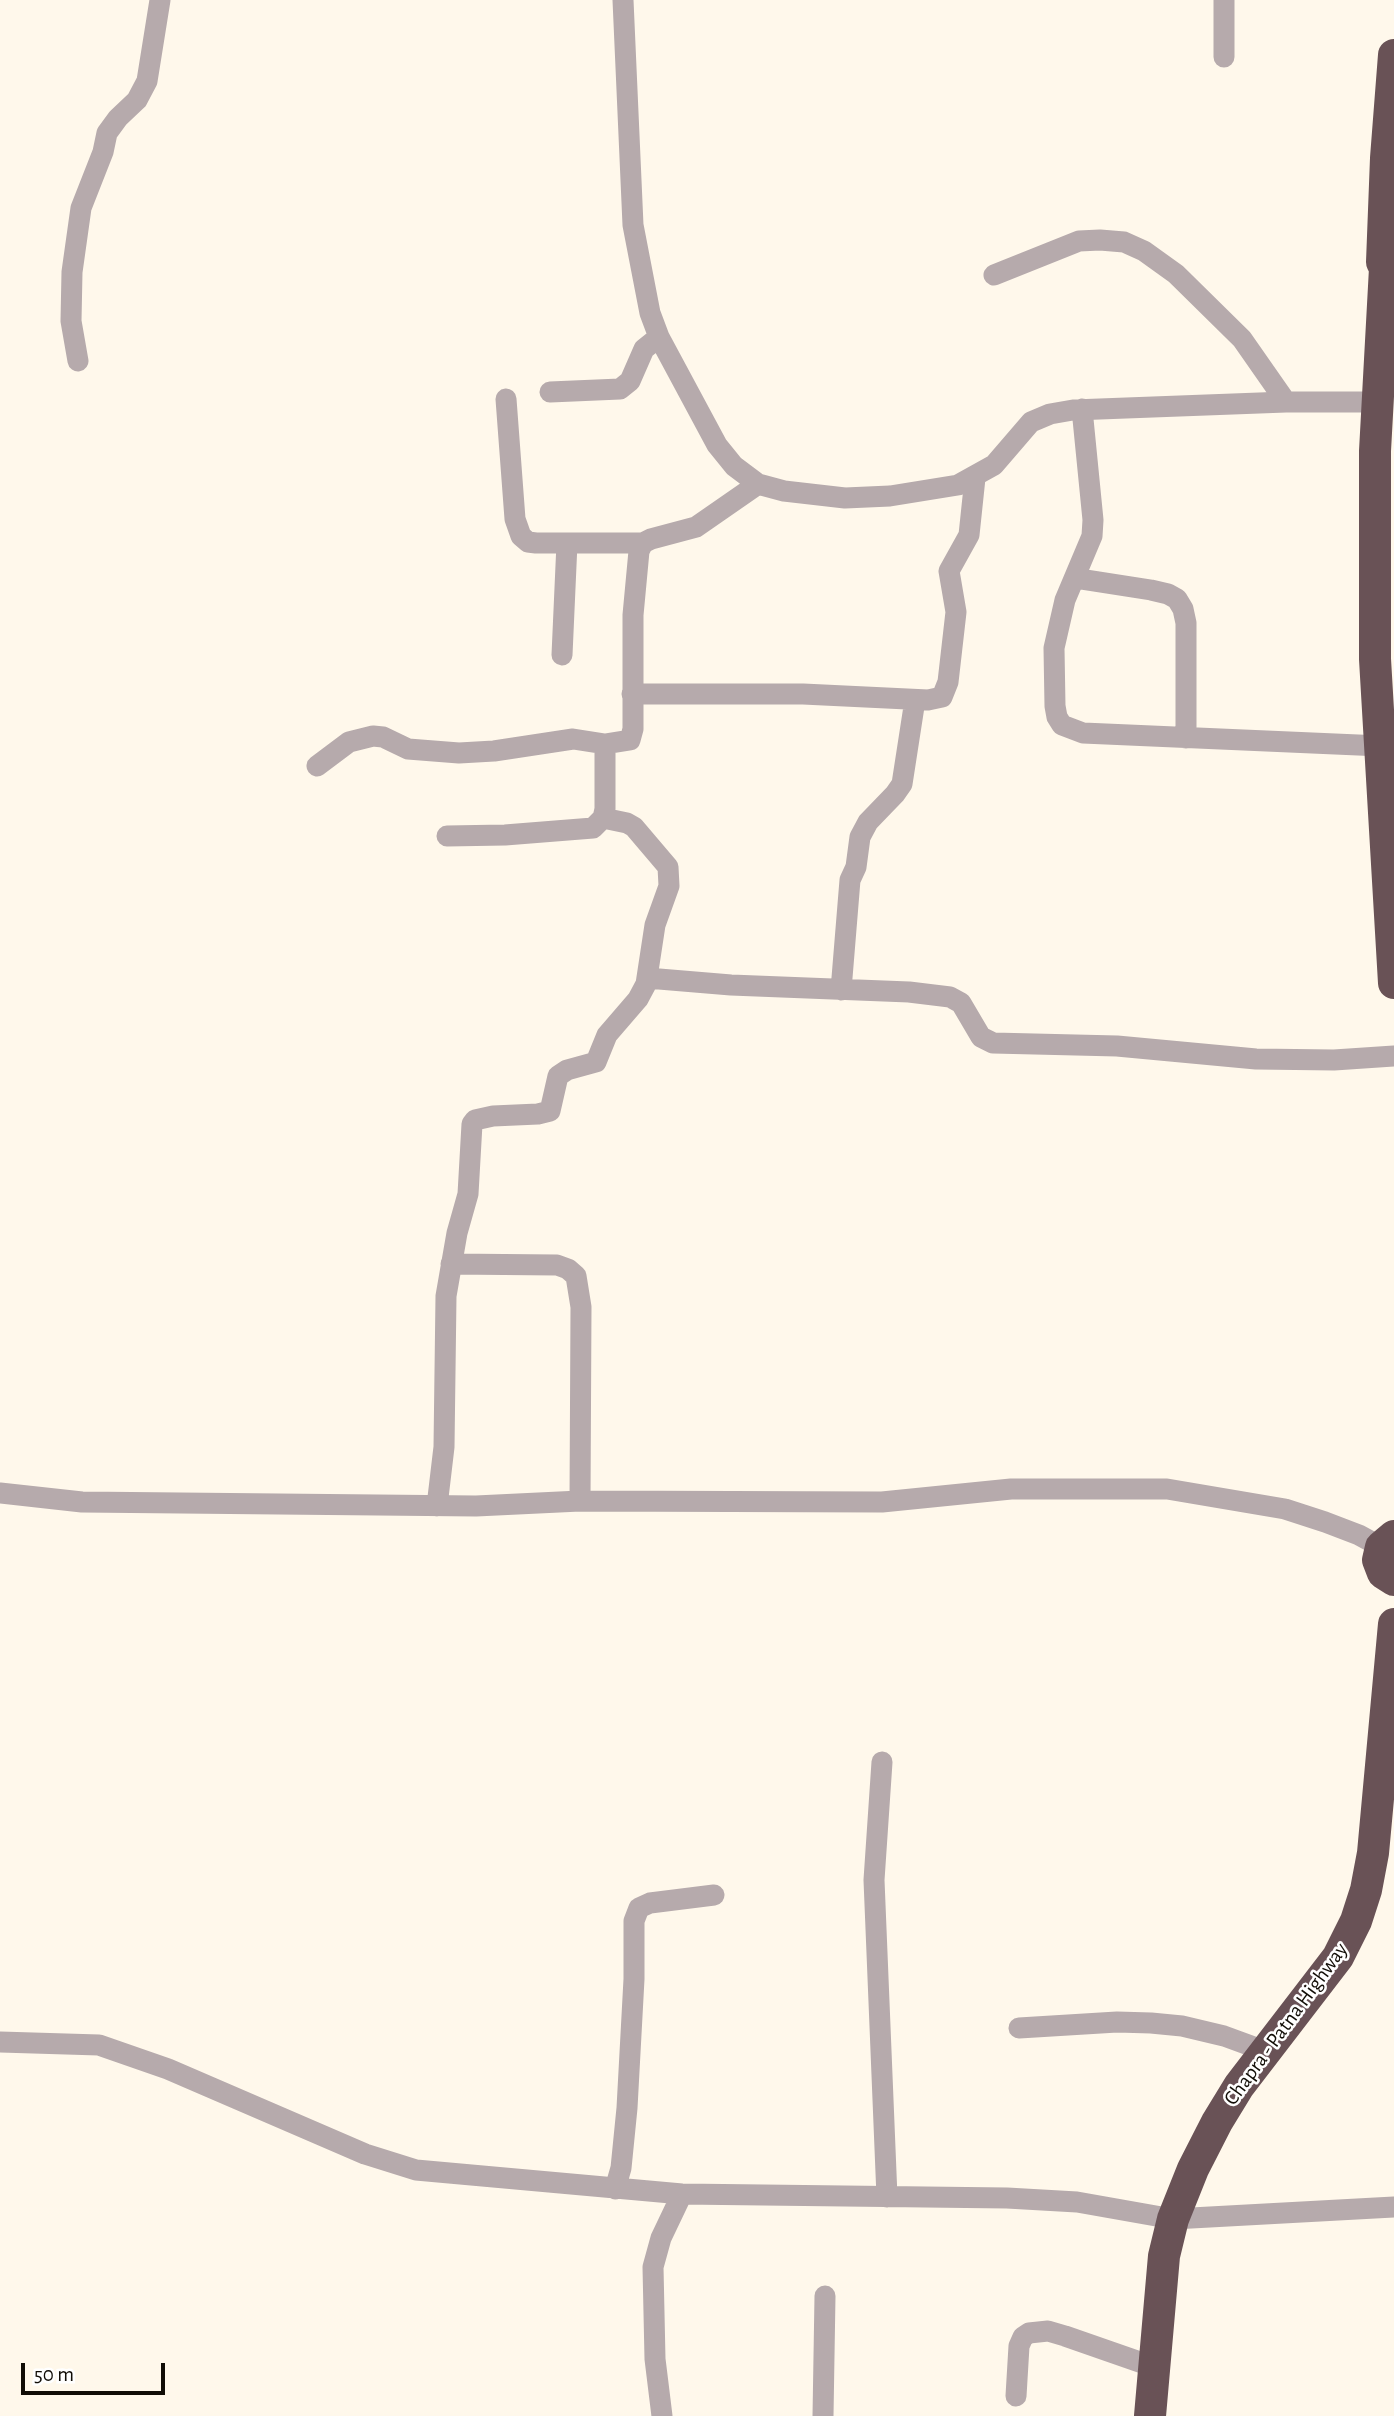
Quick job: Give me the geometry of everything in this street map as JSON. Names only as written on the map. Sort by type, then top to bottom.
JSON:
[{"type":"highway","points":[[1394,55],[1386,159],[1382,262],[1385,268],[1375,451],[1375,659],[1394,983]]},
{"type":"highway","points":[[1385,268],[1389,263],[1394,163]]},
{"type":"highway","points":[[1387,1542],[1378,1560],[1388,1577],[1394,1580]]},
{"type":"highway","name":"Chapra - Patna Highway","points":[[1150,2416],[1164,2256],[1173,2219],[1193,2169],[1217,2122],[1265,2051],[1338,1957],[1356,1921],[1373,1853],[1394,1624]]},
{"type":"street","points":[[78,361],[71,321],[72,272],[81,208],[103,152],[107,133],[137,100],[147,81],[160,0]]},
{"type":"street","points":[[624,0],[634,225],[644,286],[659,337],[717,446],[734,466],[758,484],[817,496],[856,498],[926,492],[958,485],[975,478],[994,465],[1031,422],[1050,414],[1082,409],[1286,402],[1378,402]]},
{"type":"street","points":[[1224,0],[1224,57]]},
{"type":"street","points":[[994,275],[1079,241],[1124,242],[1144,251],[1177,274],[1242,339],[1286,402]]},
{"type":"street","points":[[550,392],[620,389],[630,381],[644,349],[659,337]]},
{"type":"street","points":[[506,399],[517,529],[521,537],[528,542],[643,543],[696,527],[758,484]]},
{"type":"street","points":[[1082,409],[1093,520],[1092,536],[1058,623],[1054,648],[1055,706],[1062,725],[1083,733],[1381,746]]},
{"type":"street","points":[[632,694],[803,694],[937,699],[945,694],[957,612],[948,571],[969,535],[975,478]]},
{"type":"street","points":[[562,655],[566,543]]},
{"type":"street","points":[[317,766],[349,742],[373,736],[383,737],[408,749],[446,753],[495,751],[573,739],[605,744],[626,742],[632,736],[635,584],[639,551],[643,543]]},
{"type":"street","points":[[1074,578],[1151,590],[1177,599],[1183,609],[1186,623],[1186,738]]},
{"type":"street","points":[[841,990],[850,880],[858,857],[860,836],[868,822],[902,784],[915,699]]},
{"type":"street","points":[[447,836],[586,830],[599,824],[603,818],[605,801],[605,744]]},
{"type":"street","points":[[438,1506],[444,1436],[446,1296],[468,1194],[472,1124],[481,1118],[550,1111],[558,1076],[568,1070],[596,1062],[607,1035],[638,999],[647,978],[655,925],[669,886],[668,867],[634,827],[603,818]]},
{"type":"street","points":[[647,978],[732,985],[921,993],[950,997],[961,1003],[981,1037],[993,1043],[1117,1046],[1256,1059],[1334,1060],[1394,1056]]},
{"type":"street","points":[[451,1264],[537,1263],[568,1269],[576,1276],[581,1307],[580,1502]]},
{"type":"street","points":[[0,1493],[82,1502],[438,1506],[580,1502],[882,1502],[1011,1489],[1167,1489],[1285,1509],[1387,1542]]},
{"type":"street","points":[[883,1762],[874,1880],[887,2197]]},
{"type":"street","points":[[615,2189],[621,2168],[627,2108],[634,1979],[634,1921],[639,1908],[650,1903],[714,1895]]},
{"type":"street","points":[[1019,2028],[1117,2022],[1151,2023],[1182,2026],[1224,2036],[1265,2051]]},
{"type":"street","points":[[0,2042],[99,2045],[168,2069],[365,2154],[416,2170],[682,2194],[1007,2197],[1077,2202],[1173,2219],[1394,2207]]},
{"type":"street","points":[[662,2416],[655,2359],[653,2267],[661,2238],[682,2194]]},
{"type":"street","points":[[823,2416],[825,2296]]},
{"type":"street","points":[[1016,2396],[1019,2346],[1023,2337],[1029,2333],[1048,2331],[1154,2367]]}]
